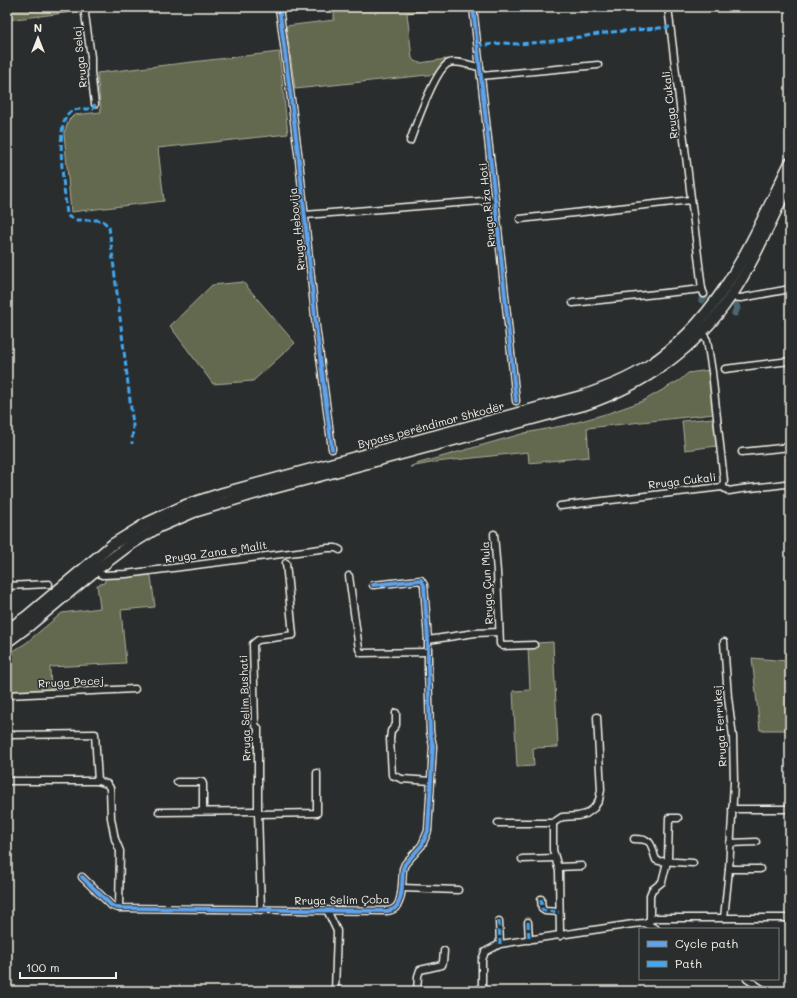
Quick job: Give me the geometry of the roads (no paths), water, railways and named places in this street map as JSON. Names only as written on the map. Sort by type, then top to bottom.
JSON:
[{"type":"highway","name":"Bypass perëndimor Shkodër","points":[[7,630],[27,616],[113,544],[147,523],[186,505],[223,493],[585,395],[618,382],[648,366],[666,353],[695,327],[722,292],[737,269],[790,162]]},
{"type":"highway","name":"Bypass perëndimor Shkodër","points":[[7,642],[128,546],[149,533],[179,518],[210,506],[584,405],[607,397],[653,373],[678,355],[702,332],[731,297],[790,182]]},
{"type":"street","name":"Rruga Selaj","points":[[84,7],[91,57],[91,72],[95,104]]},
{"type":"street","name":"Rruga Hebovija","points":[[279,7],[305,215],[316,326],[332,449]]},
{"type":"street","name":"Rruga Riza Hoti","points":[[473,7],[516,401]]},
{"type":"street","name":"Rruga Cukali","points":[[573,303],[703,292],[668,7]]},
{"type":"street","points":[[410,142],[427,98],[443,68],[447,64],[453,62],[480,67]]},
{"type":"street","points":[[481,76],[598,65]]},
{"type":"street","name":"Rruga Hebovija","points":[[305,215],[495,200]]},
{"type":"street","points":[[520,219],[691,200]]},
{"type":"street","points":[[731,297],[741,298],[790,289]]},
{"type":"street","name":"Rruga Cukali","points":[[560,506],[722,487],[724,481],[712,372],[707,340],[702,332]]},
{"type":"street","points":[[725,369],[790,361]]},
{"type":"street","points":[[742,452],[790,447]]},
{"type":"street","points":[[722,487],[729,491],[790,483]]},
{"type":"street","name":"Rruga Çun Mula","points":[[494,534],[500,644],[503,646],[534,645]]},
{"type":"street","name":"Rruga Zana e Malit","points":[[95,571],[102,574],[126,574],[328,548],[336,548],[340,550]]},
{"type":"street","name":"Rruga Selim Bushati","points":[[261,910],[258,812],[258,728],[255,725],[253,644],[258,640],[293,635],[286,563]]},
{"type":"street","points":[[349,576],[360,654],[427,652],[428,640],[424,585],[421,580],[373,585]]},
{"type":"street","points":[[7,586],[49,584]]},
{"type":"street","name":"Rruga Çun Mula","points":[[428,640],[475,633],[499,632]]},
{"type":"street","name":"Rruga Ferrukej","points":[[724,642],[728,697],[733,737],[734,782],[729,869],[724,918]]},
{"type":"street","name":"Rruga Selim Çoba","points":[[119,908],[387,911],[395,909],[401,898],[405,864],[422,845],[427,837],[428,831],[433,746],[430,732],[427,652]]},
{"type":"street","name":"Rruga Pecej","points":[[7,695],[135,689]]},
{"type":"street","points":[[396,713],[396,726],[391,731],[390,738],[392,775],[402,779],[431,781]]},
{"type":"street","points":[[498,823],[553,823],[562,817],[586,814],[594,808],[599,800],[601,790],[597,717]]},
{"type":"street","points":[[7,735],[96,734],[98,781]]},
{"type":"street","points":[[159,812],[204,811],[317,813],[317,773]]},
{"type":"street","points":[[7,781],[98,781],[107,784],[110,788],[112,818],[120,851],[119,908],[112,906],[82,877]]},
{"type":"street","points":[[177,782],[202,782],[204,811]]},
{"type":"street","points":[[732,809],[790,809]]},
{"type":"street","points":[[648,922],[650,895],[652,890],[662,882],[668,858],[669,818],[678,818]]},
{"type":"street","points":[[553,823],[555,858],[558,867],[560,936]]},
{"type":"street","points":[[634,838],[646,839],[650,842],[656,860],[693,863]]},
{"type":"street","points":[[730,843],[756,842]]},
{"type":"street","points":[[522,859],[555,858]]},
{"type":"street","points":[[558,867],[582,866]]},
{"type":"street","points":[[729,869],[760,869]]},
{"type":"street","name":"Rruga Selim Çoba","points":[[402,888],[458,890]]},
{"type":"street","points":[[541,899],[542,908],[544,911],[559,912]]},
{"type":"street","points":[[327,910],[336,931],[335,991]]},
{"type":"street","points":[[482,991],[482,960],[485,952],[500,944],[648,922],[657,918],[790,918]]},
{"type":"street","points":[[499,921],[500,944]]},
{"type":"street","points":[[528,922],[529,940]]},
{"type":"street","points":[[648,922],[655,928]]},
{"type":"street","points":[[418,991],[418,976],[420,970],[442,965],[444,962],[444,951]]},
{"type":"street","points":[[748,980],[765,991]]},
{"type":"waterway","points":[[702,300],[705,296]]},
{"type":"waterway","points":[[735,303],[737,308],[735,313]]}]
